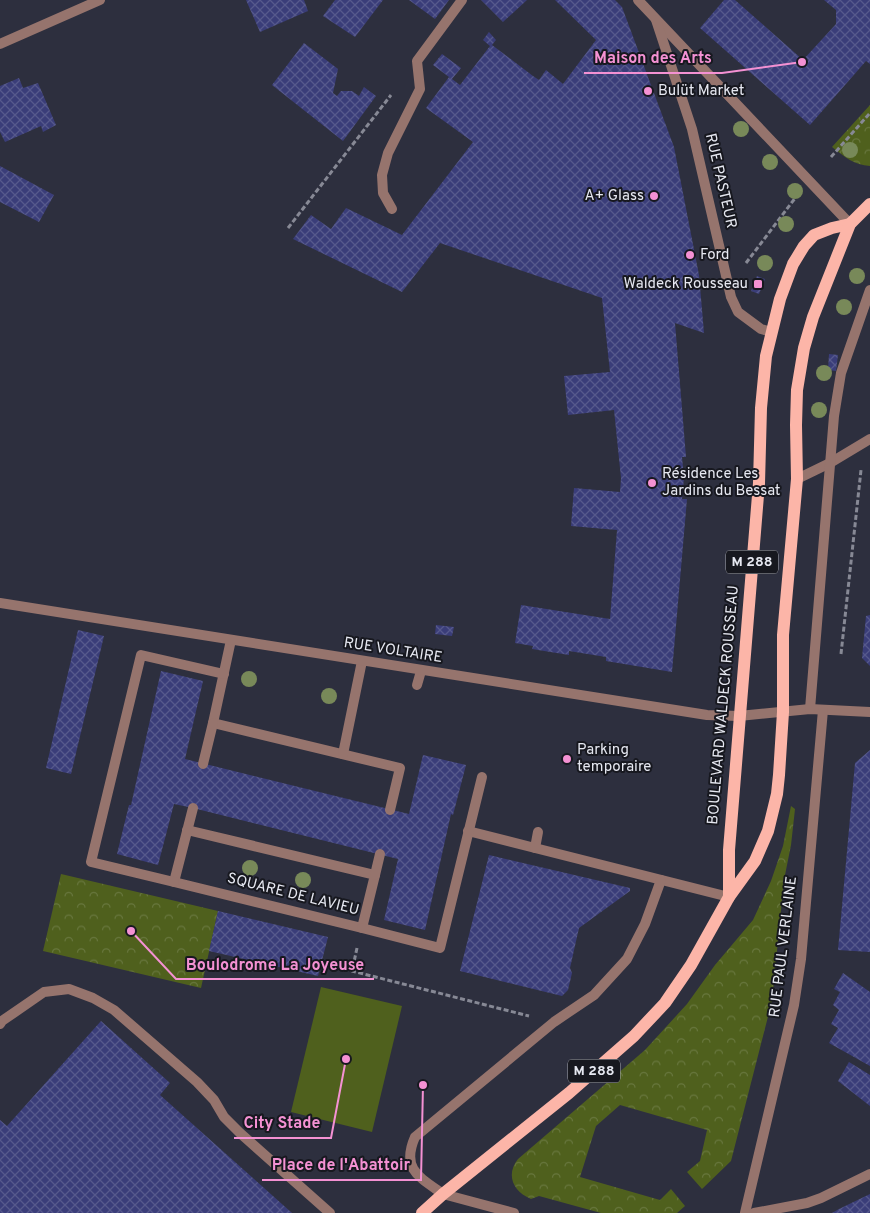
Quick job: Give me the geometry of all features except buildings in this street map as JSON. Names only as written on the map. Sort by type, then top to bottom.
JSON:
[{"type":"main road","name":"M 288","points":[[422,1213],[634,1036],[665,1003],[691,965],[729,897],[754,861],[768,831],[777,794],[782,712],[783,635],[797,479],[797,390],[804,348],[813,316],[850,224],[870,204]]},
{"type":"main road","name":"BOULEVARD WALDECK ROUSSEAU","points":[[729,897],[728,850],[759,483],[763,377],[780,299],[793,264],[804,246],[814,235],[850,224]]},
{"type":"street","points":[[0,44],[100,0]]},
{"type":"street","points":[[392,209],[383,193],[382,174],[388,153],[420,89],[417,61],[462,0]]},
{"type":"street","name":"RUE PASTEUR","points":[[638,0],[850,224]]},
{"type":"street","name":"RUE PASTEUR","points":[[656,20],[692,129],[728,286],[738,312],[762,329],[772,332]]},
{"type":"street","points":[[810,710],[834,416],[841,373],[870,290]]},
{"type":"street","points":[[797,479],[830,463],[870,439]]},
{"type":"street","name":"RUE VOLTAIRE","points":[[0,602],[707,716],[739,716],[810,710],[870,712]]},
{"type":"street","points":[[203,764],[231,640]]},
{"type":"street","name":"SQUARE DE LAVIEU","points":[[224,674],[140,654],[91,862],[362,928],[380,854]]},
{"type":"street","points":[[343,754],[362,661]]},
{"type":"street","points":[[418,685],[421,671]]},
{"type":"street","name":"RUE PAUL VERLAINE","points":[[745,1213],[794,1005],[800,968],[824,710]]},
{"type":"street","points":[[213,722],[400,768],[390,810]]},
{"type":"street","points":[[362,928],[440,948],[482,777]]},
{"type":"street","points":[[174,882],[193,808]]},
{"type":"street","points":[[188,830],[375,876]]},
{"type":"street","points":[[468,831],[729,897]]},
{"type":"street","points":[[535,848],[538,832]]},
{"type":"street","points":[[514,1213],[443,1194],[416,1174],[411,1167],[411,1146],[415,1136],[554,1022],[594,995],[627,959],[645,924],[661,880]]},
{"type":"street","points":[[0,1024],[44,992],[69,989],[114,1010],[197,1082],[214,1100],[224,1117],[240,1133],[330,1213]]},
{"type":"street","points":[[754,1213],[807,1203],[870,1174]]},
{"type":"path","points":[[288,228],[394,92]]},
{"type":"path","points":[[831,157],[870,113]]},
{"type":"path","points":[[728,286],[797,196]]},
{"type":"path","points":[[841,654],[861,468]]},
{"type":"path","points":[[362,928],[352,971],[554,1022]]},
{"type":"green space","points":[[870,105],[870,166],[854,162],[832,147]]},
{"type":"green space","points":[[791,806],[795,809],[791,845],[784,880],[772,1001],[731,1161],[702,1189],[687,1172],[700,1161],[707,1130],[620,1105],[596,1126],[580,1177],[660,1200],[671,1189],[685,1206],[677,1213],[601,1213],[539,1196],[531,1199],[524,1196],[515,1187],[512,1176],[512,1170],[518,1159],[645,1050],[687,1004],[715,965],[753,920],[771,881],[783,846]]},
{"type":"green space","points":[[61,874],[218,911],[201,988],[43,951]]},
{"type":"green space","points":[[321,987],[402,1006],[372,1132],[291,1112]]},
{"type":"place","name":"Maison des Arts","points":[[802,62]]},
{"type":"place","name":"Bulüt Market","points":[[648,91]]},
{"type":"place","name":"A+ Glass","points":[[654,196]]},
{"type":"place","name":"Ford","points":[[690,255]]},
{"type":"place","name":"Waldeck Rousseau","points":[[758,284]]},
{"type":"place","name":"Résidence Les Jardins du Bessat","points":[[652,483]]},
{"type":"place","name":"Parking temporaire","points":[[567,759]]},
{"type":"place","name":"Boulodrome La Joyeuse","points":[[131,931]]},
{"type":"place","name":"City Stade","points":[[346,1059]]},
{"type":"place","name":"Place de l'Abattoir","points":[[423,1085]]}]
